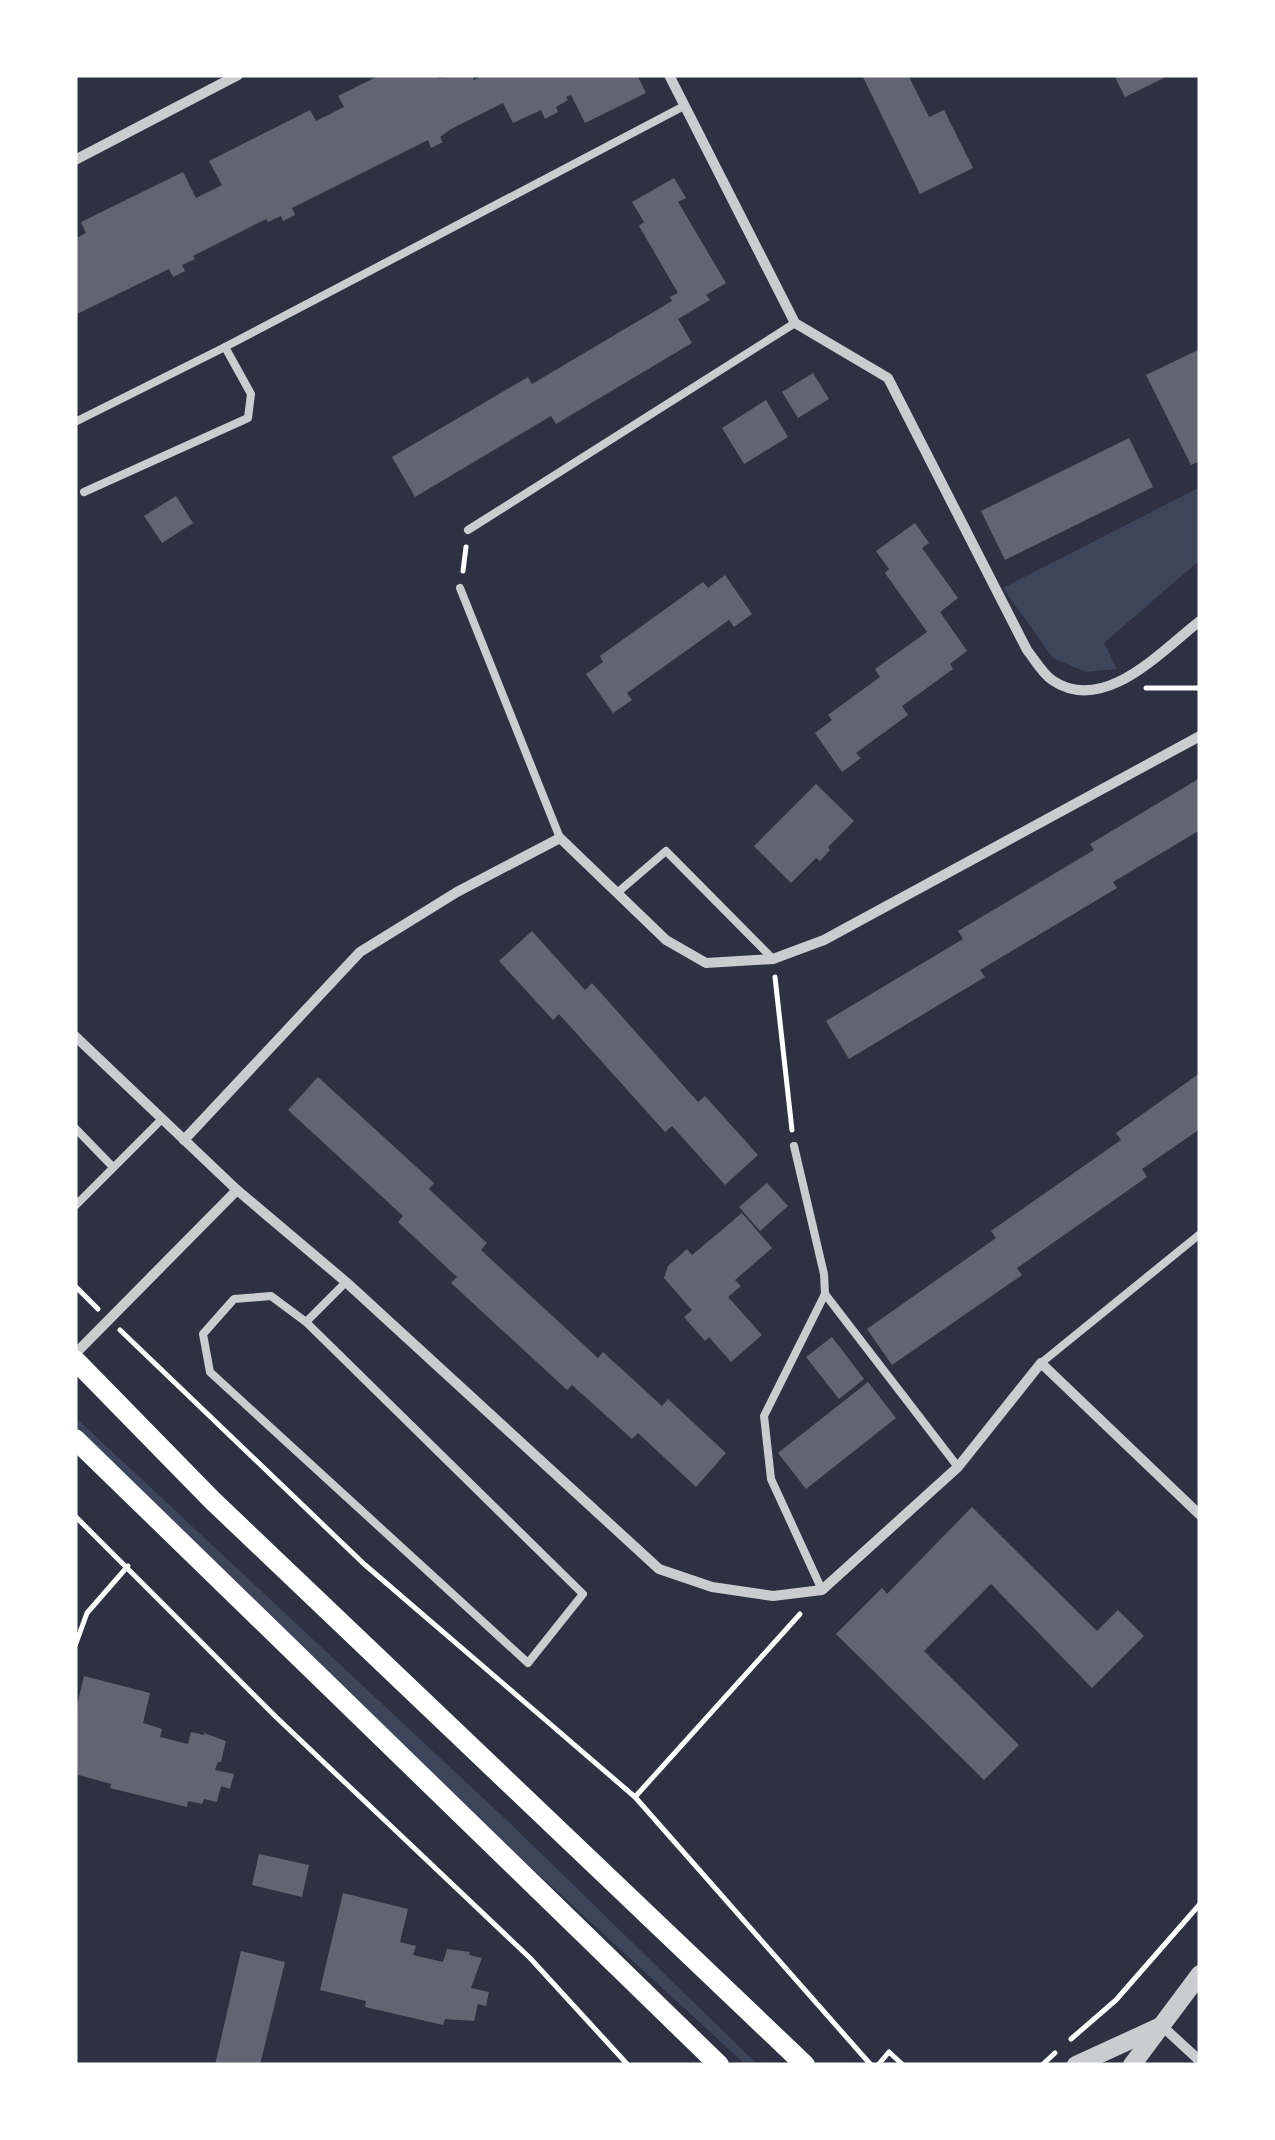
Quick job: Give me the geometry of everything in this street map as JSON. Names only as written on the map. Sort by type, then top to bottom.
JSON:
[{"type":"main road","points":[[75,1357],[212,1500],[805,2065]]},
{"type":"main road","points":[[75,1440],[719,2065]]},
{"type":"street","points":[[75,160],[238,75]]},
{"type":"street","points":[[669,75],[795,323],[888,378],[1027,650],[1049,678],[1068,688],[1091,690],[1118,684],[1200,620]]},
{"type":"street","points":[[184,1140],[360,952],[457,892],[560,838],[666,940],[706,963],[772,959],[824,940],[1200,736]]},
{"type":"street","points":[[75,1036],[237,1190],[346,1282],[659,1569],[712,1587],[773,1596],[822,1590],[958,1466],[1040,1363],[1200,1514]]},
{"type":"street","points":[[75,1357],[237,1190]]},
{"type":"street","points":[[1132,2065],[1200,1974]]},
{"type":"street","points":[[1162,2026],[1200,2061]]},
{"type":"street","points":[[1076,2065],[1162,2026]]},
{"type":"lane","points":[[75,422],[225,348],[684,106]]},
{"type":"lane","points":[[468,530],[795,323]]},
{"type":"lane","points":[[84,492],[248,418],[252,394],[225,348]]},
{"type":"lane","points":[[460,588],[560,838]]},
{"type":"lane","points":[[617,894],[666,851],[772,959]]},
{"type":"lane","points":[[75,1206],[162,1119]]},
{"type":"lane","points":[[75,1128],[112,1166]]},
{"type":"lane","points":[[794,1146],[824,1274],[824,1294],[764,1416],[771,1480],[822,1590]]},
{"type":"lane","points":[[1040,1363],[1200,1234]]},
{"type":"lane","points":[[306,1322],[346,1282]]},
{"type":"lane","points":[[824,1294],[958,1466]]},
{"type":"lane","points":[[271,1296],[306,1322],[583,1594],[528,1664],[210,1372],[203,1334],[234,1299],[271,1296]]},
{"type":"path","points":[[460,588],[468,530]]},
{"type":"path","points":[[1118,684],[1154,689],[1200,688]]},
{"type":"path","points":[[772,959],[794,1146]]},
{"type":"path","points":[[75,1286],[364,1564],[635,1797],[874,2065],[889,2052],[904,2065]]},
{"type":"path","points":[[75,1516],[276,1717],[530,1958],[628,2065]]},
{"type":"path","points":[[75,1646],[88,1613],[128,1566]]},
{"type":"path","points":[[635,1797],[822,1590]]},
{"type":"path","points":[[1071,2039],[1116,2000],[1200,1904]]},
{"type":"path","points":[[1042,2065],[1056,2052]]},
{"type":"shaded area","points":[[1200,487],[1200,560],[1104,643],[1117,669],[1086,672],[1053,658],[1003,588]]},
{"type":"shaded area","points":[[75,1417],[513,1826],[758,2065],[746,2065],[500,1839],[75,1433]]},
{"type":"building","points":[[380,75],[472,75],[474,80],[484,75],[637,75],[646,93],[585,123],[571,95],[556,107],[558,112],[545,119],[541,110],[513,123],[503,103],[451,129],[440,137],[443,142],[431,148],[428,140],[292,208],[295,215],[283,221],[281,216],[268,222],[266,219],[193,256],[195,259],[182,265],[185,271],[173,277],[169,269],[75,315],[75,239],[86,233],[81,222],[183,172],[196,198],[222,185],[209,161],[310,110],[316,121],[344,107],[338,96]]},
{"type":"building","points":[[862,75],[908,75],[929,117],[944,110],[973,168],[920,194]]},
{"type":"building","points":[[1114,75],[1162,75],[1164,78],[1125,97]]},
{"type":"building","points":[[674,178],[686,198],[678,202],[726,283],[706,295],[710,300],[678,319],[692,343],[556,424],[551,416],[415,497],[392,457],[528,377],[532,384],[672,301],[670,297],[678,293],[639,226],[644,222],[632,202]]},
{"type":"building","points":[[1200,349],[1200,461],[1191,465],[1146,375]]},
{"type":"building","points":[[813,373],[829,399],[798,418],[782,392]]},
{"type":"building","points":[[766,400],[788,437],[744,464],[722,428]]},
{"type":"building","points":[[1129,438],[1153,487],[1005,560],[981,511]]},
{"type":"building","points":[[176,496],[193,523],[162,543],[144,516]]},
{"type":"building","points":[[915,523],[929,543],[922,548],[958,598],[940,612],[967,651],[950,664],[953,669],[902,706],[908,715],[856,753],[861,758],[842,772],[815,733],[832,720],[828,715],[880,677],[875,669],[927,632],[885,573],[889,569],[876,551]]},
{"type":"building","points":[[725,575],[752,614],[734,627],[729,620],[627,693],[632,700],[613,713],[586,674],[603,662],[600,656],[703,582],[708,588]]},
{"type":"building","points":[[1200,778],[1200,830],[1113,882],[1117,888],[980,970],[985,977],[849,1059],[826,1021],[963,939],[958,931],[1094,850],[1090,844]]},
{"type":"building","points":[[816,784],[854,821],[820,861],[816,858],[791,883],[754,846]]},
{"type":"building","points":[[532,931],[585,990],[592,983],[698,1102],[705,1096],[758,1155],[725,1185],[672,1126],[665,1132],[559,1014],[553,1020],[499,961]]},
{"type":"building","points":[[1200,1073],[1200,1129],[1142,1169],[1147,1177],[1017,1268],[1022,1275],[892,1365],[867,1329],[996,1238],[991,1231],[1121,1140],[1116,1133]]},
{"type":"building","points":[[318,1077],[434,1183],[429,1189],[487,1243],[481,1250],[598,1358],[603,1352],[662,1406],[668,1399],[726,1453],[696,1487],[638,1433],[632,1439],[572,1385],[567,1390],[451,1283],[457,1277],[398,1222],[403,1216],[288,1110]]},
{"type":"building","points":[[767,1183],[788,1206],[760,1231],[739,1207]]},
{"type":"building","points":[[742,1213],[772,1248],[735,1280],[741,1286],[728,1297],[762,1335],[731,1362],[684,1317],[692,1310],[664,1278],[668,1266],[687,1249],[692,1255]]},
{"type":"building","points":[[832,1337],[864,1379],[839,1399],[806,1357]]},
{"type":"building","points":[[868,1382],[896,1418],[806,1489],[778,1453]]},
{"type":"building","points":[[972,1507],[1097,1631],[1118,1610],[1144,1636],[1092,1688],[991,1584],[924,1651],[1019,1745],[984,1780],[836,1634],[882,1588],[887,1594]]},
{"type":"building","points":[[84,1676],[150,1693],[143,1723],[162,1729],[160,1737],[188,1744],[191,1732],[226,1741],[215,1770],[234,1774],[230,1789],[221,1786],[217,1802],[188,1801],[187,1807],[110,1788],[111,1784],[75,1774],[75,1714]]},
{"type":"building","points":[[259,1854],[309,1865],[302,1897],[252,1885]]},
{"type":"building","points":[[343,1893],[408,1909],[400,1942],[416,1946],[413,1955],[443,1962],[447,1949],[482,1958],[471,1988],[489,1992],[486,2006],[478,2004],[474,2021],[445,2019],[443,2025],[365,2007],[366,2001],[320,1990]]},
{"type":"building","points":[[241,1951],[285,1962],[260,2065],[215,2065]]}]
